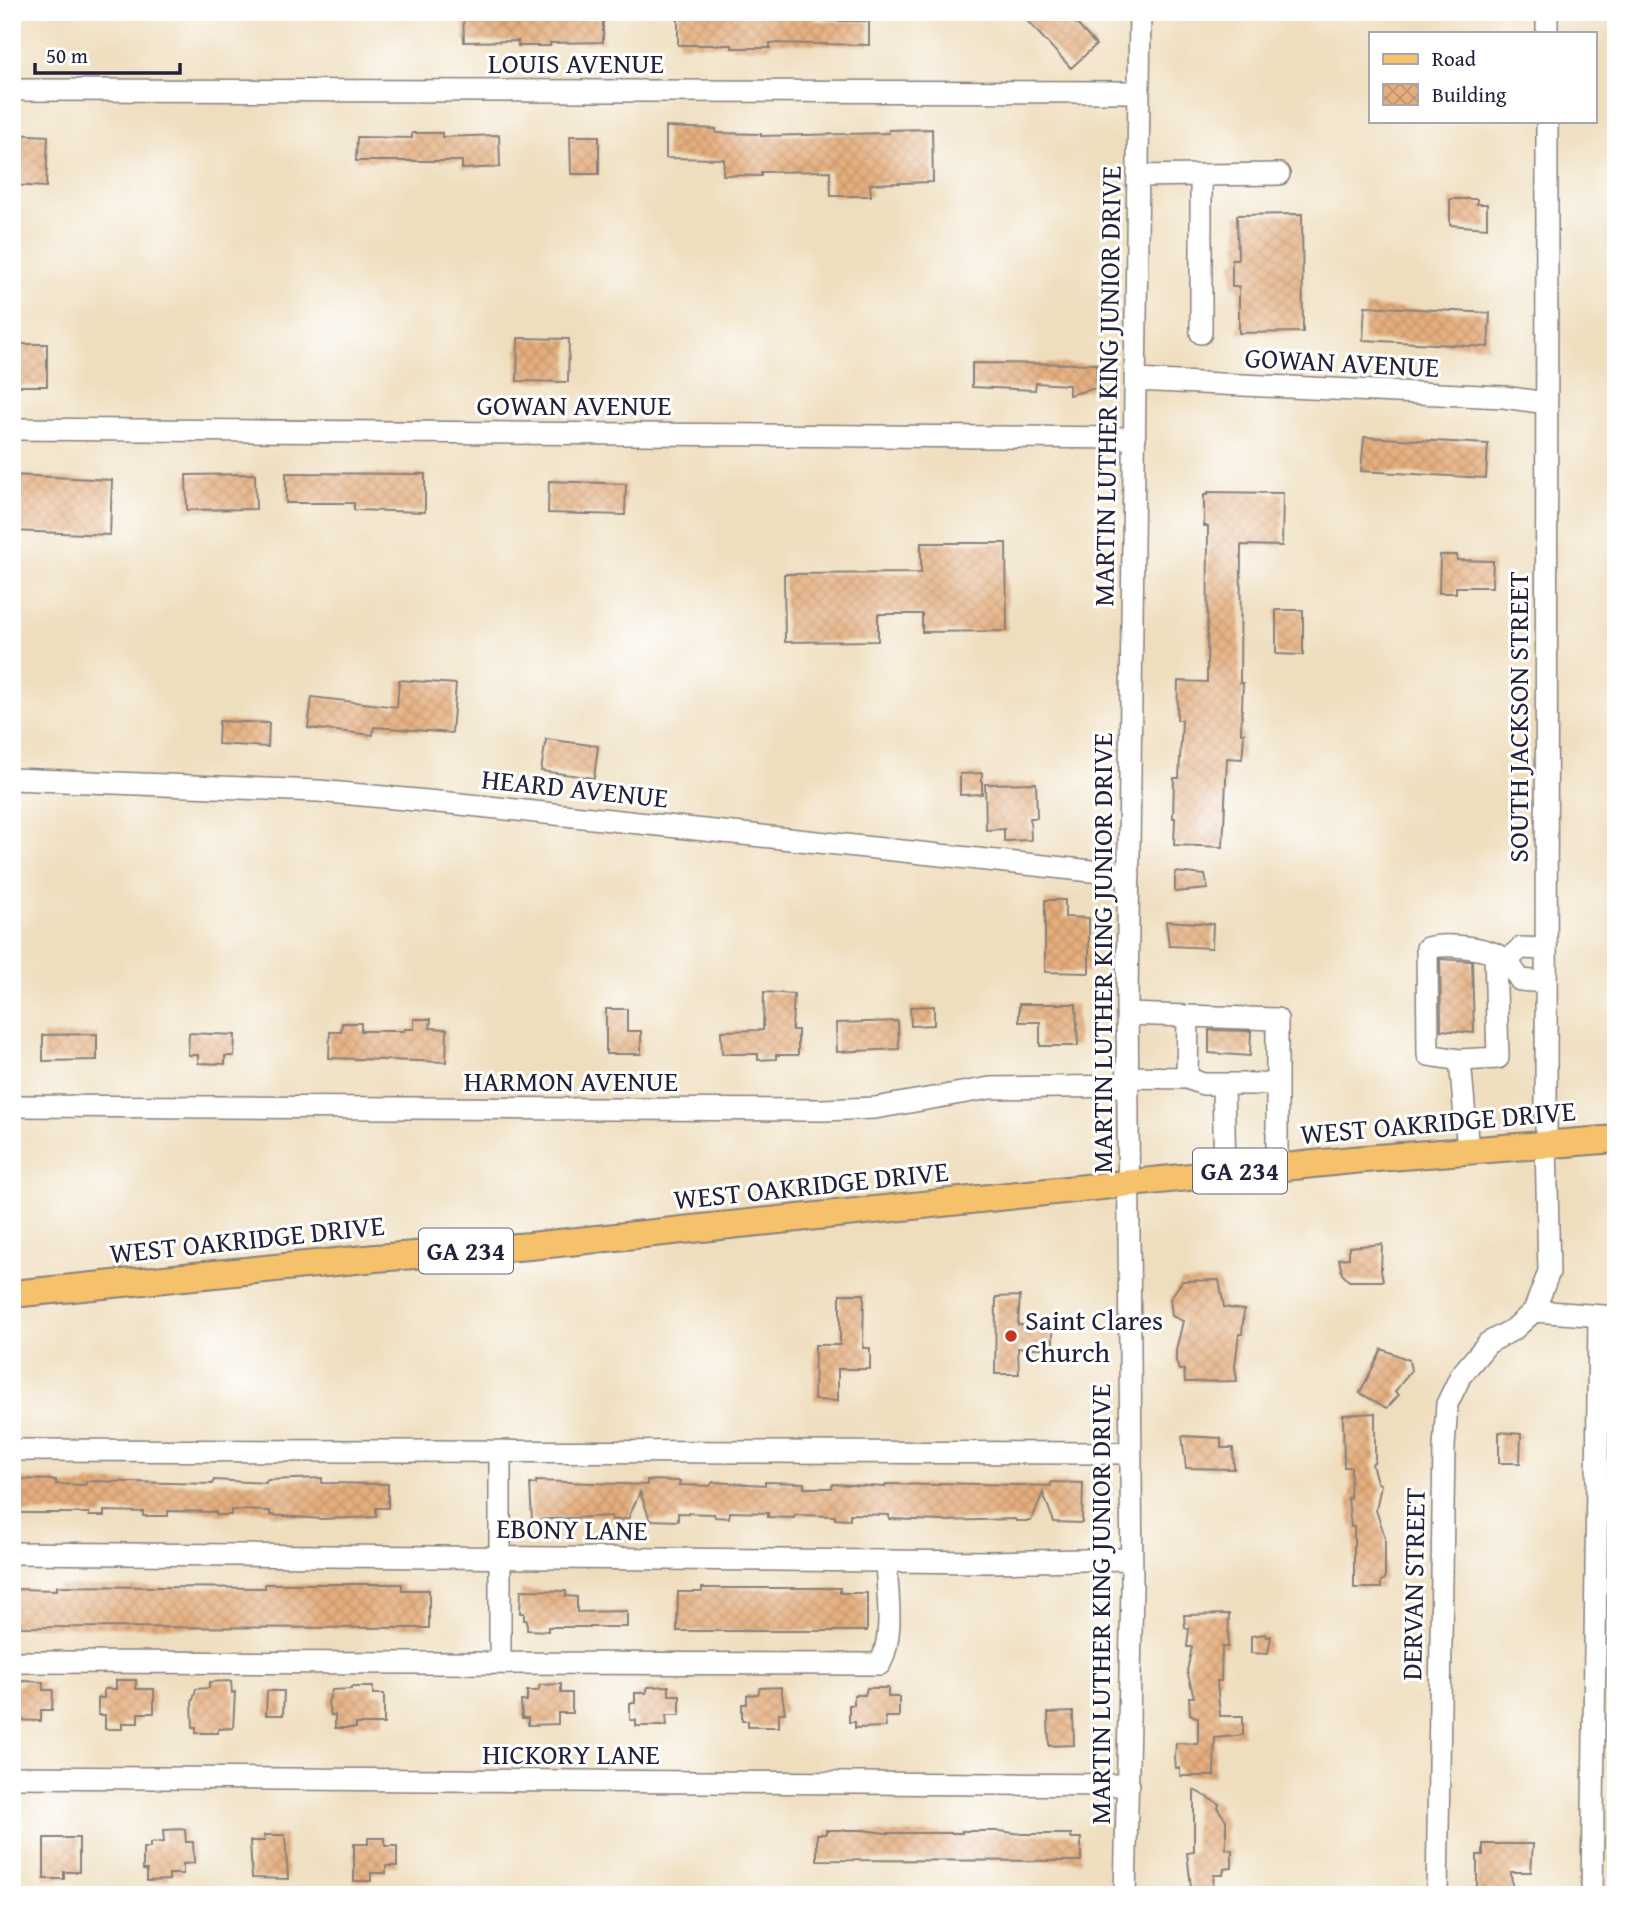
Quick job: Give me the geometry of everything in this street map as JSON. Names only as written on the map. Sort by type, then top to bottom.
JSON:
[{"type":"main road","name":"WEST OAKRIDGE DRIVE","points":[[12,1294],[376,1258],[530,1246],[1277,1167],[1616,1139]]},
{"type":"street","points":[[1547,12],[1547,32]]},
{"type":"street","name":"MARTIN LUTHER KING JUNIOR DRIVE","points":[[1125,1895],[1131,1559],[1127,1014],[1139,17]]},
{"type":"street","name":"LOUIS AVENUE","points":[[12,90],[1139,92]]},
{"type":"street","name":"SOUTH JACKSON STREET","points":[[1534,1311],[1549,1272],[1546,1144],[1547,122]]},
{"type":"street","points":[[1138,176],[1279,174]]},
{"type":"street","points":[[1201,175],[1201,333]]},
{"type":"street","name":"GOWAN AVENUE","points":[[1135,380],[1504,397],[1546,403]]},
{"type":"street","name":"GOWAN AVENUE","points":[[12,429],[1135,439]]},
{"type":"street","name":"HEARD AVENUE","points":[[12,779],[331,792],[1129,875]]},
{"type":"street","points":[[1501,957],[1499,1058],[1460,1060],[1428,1055],[1427,948],[1438,945],[1474,949],[1501,957],[1520,980],[1546,982]]},
{"type":"street","points":[[1501,957],[1521,948],[1546,949]]},
{"type":"street","points":[[1127,1014],[1277,1019],[1277,1167]]},
{"type":"street","points":[[1187,1078],[1188,1016]]},
{"type":"street","points":[[1460,1060],[1468,1151]]},
{"type":"street","name":"HARMON AVENUE","points":[[12,1106],[822,1111],[875,1108],[990,1088],[1187,1078],[1203,1084],[1277,1084]]},
{"type":"street","points":[[1223,1084],[1225,1173]]},
{"type":"street","points":[[1534,1311],[1607,1317],[1592,1895]]},
{"type":"street","name":"DERVAN STREET","points":[[1437,1895],[1444,1447],[1447,1404],[1461,1375],[1488,1343],[1514,1329],[1534,1311]]},
{"type":"street","points":[[12,1450],[1130,1453]]},
{"type":"street","points":[[500,1451],[500,1663]]},
{"type":"street","name":"EBONY LANE","points":[[12,1553],[990,1562],[1131,1559]]},
{"type":"street","points":[[12,1661],[842,1666],[880,1664],[885,1654],[888,1634],[886,1561]]},
{"type":"street","name":"HICKORY LANE","points":[[12,1777],[1129,1785]]},
{"type":"building","points":[[463,12],[497,12],[497,20],[603,18],[603,42],[518,46],[518,41],[464,42]]},
{"type":"building","points":[[678,12],[816,12],[816,21],[869,21],[869,45],[770,43],[770,48],[732,48],[732,45],[678,45]]},
{"type":"building","points":[[1019,12],[1066,12],[1096,45],[1071,68]]},
{"type":"building","points":[[666,127],[716,129],[716,133],[761,136],[889,133],[889,130],[932,129],[933,182],[870,184],[871,196],[831,196],[830,171],[761,172],[761,176],[723,175],[724,159],[666,158]]},
{"type":"building","points":[[412,133],[442,133],[442,137],[499,135],[500,167],[462,169],[462,161],[356,161],[357,137],[412,138]]},
{"type":"building","points":[[12,134],[48,136],[46,187],[12,185]]},
{"type":"building","points":[[570,136],[599,136],[599,174],[571,174]]},
{"type":"building","points":[[1450,199],[1477,199],[1477,204],[1487,204],[1487,228],[1450,225]]},
{"type":"building","points":[[1302,214],[1303,332],[1239,333],[1239,287],[1232,287],[1232,260],[1238,260],[1237,215]]},
{"type":"building","points":[[1365,306],[1490,313],[1488,347],[1363,340]]},
{"type":"building","points":[[518,338],[569,339],[568,382],[517,381]]},
{"type":"building","points":[[12,344],[47,344],[47,386],[12,386]]},
{"type":"building","points":[[972,363],[1097,364],[1096,388],[1069,395],[1069,385],[1036,383],[1035,390],[972,387]]},
{"type":"building","points":[[1364,437],[1488,444],[1486,478],[1361,471]]},
{"type":"building","points":[[286,473],[425,474],[425,512],[354,510],[354,503],[286,503]]},
{"type":"building","points":[[255,474],[256,509],[187,510],[186,475]]},
{"type":"building","points":[[12,475],[112,480],[110,535],[12,531]]},
{"type":"building","points":[[549,481],[626,484],[625,515],[548,513]]},
{"type":"building","points":[[1208,492],[1283,493],[1282,546],[1241,545],[1240,683],[1243,683],[1241,733],[1244,733],[1242,759],[1227,758],[1223,847],[1174,845],[1174,778],[1179,778],[1182,720],[1177,720],[1178,681],[1207,682],[1208,526],[1204,526],[1204,495],[1208,495]]},
{"type":"building","points":[[921,543],[1006,543],[1007,631],[922,632],[922,614],[878,614],[878,641],[785,642],[784,574],[921,573]]},
{"type":"building","points":[[1440,555],[1457,555],[1457,560],[1493,561],[1492,587],[1456,587],[1456,593],[1439,593]]},
{"type":"building","points":[[1276,610],[1303,610],[1303,655],[1276,654]]},
{"type":"building","points":[[399,680],[456,684],[452,733],[374,727],[373,735],[308,728],[312,697],[397,707]]},
{"type":"building","points":[[219,721],[269,723],[268,747],[218,744]]},
{"type":"building","points":[[546,739],[598,746],[594,778],[541,771]]},
{"type":"building","points":[[982,773],[982,794],[960,795],[960,774]]},
{"type":"building","points":[[1036,783],[1037,818],[1030,818],[1031,840],[1004,841],[1004,829],[986,830],[985,784]]},
{"type":"building","points":[[1175,872],[1205,875],[1208,889],[1175,892]]},
{"type":"building","points":[[1045,900],[1065,900],[1065,917],[1089,918],[1089,973],[1045,972]]},
{"type":"building","points":[[1166,921],[1213,924],[1212,948],[1169,946]]},
{"type":"building","points":[[1440,959],[1472,961],[1474,1033],[1441,1030]]},
{"type":"building","points":[[764,992],[794,994],[792,1030],[798,1030],[798,1055],[776,1055],[776,1059],[758,1060],[758,1054],[722,1054],[721,1031],[763,1030]]},
{"type":"building","points":[[1019,1004],[1076,1004],[1078,1046],[1040,1046],[1040,1022],[1019,1022]]},
{"type":"building","points":[[934,1006],[934,1025],[911,1026],[910,1007]]},
{"type":"building","points":[[606,1009],[627,1009],[627,1031],[641,1031],[641,1054],[606,1054]]},
{"type":"building","points":[[414,1019],[431,1019],[430,1028],[447,1029],[446,1062],[329,1058],[330,1032],[341,1032],[342,1023],[361,1023],[361,1031],[404,1031],[414,1029]]},
{"type":"building","points":[[898,1021],[899,1049],[837,1052],[836,1023]]},
{"type":"building","points":[[1209,1030],[1251,1031],[1250,1056],[1209,1053]]},
{"type":"building","points":[[189,1033],[235,1035],[234,1056],[225,1056],[225,1064],[198,1063],[198,1055],[188,1055]]},
{"type":"building","points":[[97,1034],[97,1060],[43,1061],[43,1035]]},
{"type":"building","points":[[1382,1244],[1383,1281],[1349,1281],[1342,1274],[1339,1259],[1349,1258],[1349,1247]]},
{"type":"building","points":[[1219,1280],[1224,1307],[1244,1310],[1235,1366],[1237,1381],[1185,1382],[1184,1370],[1179,1370],[1176,1361],[1183,1321],[1172,1316],[1170,1299],[1182,1281]]},
{"type":"building","points":[[840,1294],[864,1294],[863,1348],[870,1348],[870,1369],[838,1369],[838,1401],[814,1400],[815,1345],[840,1345]]},
{"type":"building","points":[[1020,1296],[1018,1325],[1053,1325],[1053,1348],[1018,1348],[1019,1374],[995,1374],[996,1297]]},
{"type":"building","points":[[1382,1349],[1409,1360],[1411,1370],[1395,1392],[1399,1395],[1387,1408],[1360,1393]]},
{"type":"building","points":[[1375,1413],[1375,1461],[1372,1464],[1377,1482],[1381,1485],[1376,1510],[1385,1537],[1385,1579],[1381,1581],[1381,1588],[1354,1588],[1354,1527],[1351,1527],[1348,1498],[1351,1467],[1344,1467],[1343,1415]]},
{"type":"building","points":[[1499,1432],[1521,1434],[1520,1463],[1499,1463]]},
{"type":"building","points":[[1182,1436],[1221,1438],[1221,1448],[1233,1448],[1234,1469],[1186,1468]]},
{"type":"building","points":[[322,1478],[322,1483],[388,1484],[388,1508],[376,1508],[376,1517],[321,1519],[270,1515],[270,1511],[231,1510],[231,1515],[216,1515],[216,1512],[168,1511],[168,1516],[143,1516],[143,1512],[104,1511],[104,1516],[89,1516],[89,1513],[15,1513],[16,1509],[12,1509],[12,1479],[56,1480],[56,1484],[85,1485],[87,1481],[212,1484],[214,1480],[266,1483],[267,1480]]},
{"type":"building","points":[[647,1480],[680,1481],[679,1485],[710,1486],[713,1482],[765,1485],[765,1482],[804,1483],[804,1488],[831,1488],[833,1484],[885,1487],[886,1484],[1051,1486],[1051,1482],[1083,1483],[1082,1523],[1054,1522],[1043,1493],[1031,1521],[889,1519],[889,1515],[850,1514],[850,1520],[835,1519],[835,1516],[795,1515],[794,1518],[768,1517],[768,1513],[730,1512],[729,1518],[715,1517],[714,1514],[678,1513],[678,1521],[650,1520],[640,1492],[628,1519],[612,1520],[611,1516],[532,1520],[530,1484],[536,1484],[536,1481],[647,1485]]},
{"type":"building","points":[[265,1584],[402,1584],[402,1590],[429,1590],[429,1628],[12,1627],[12,1589],[57,1590],[57,1586],[265,1588]]},
{"type":"building","points":[[702,1588],[840,1588],[840,1593],[867,1593],[867,1631],[677,1631],[678,1592],[702,1592]]},
{"type":"building","points":[[521,1590],[566,1591],[566,1596],[577,1597],[577,1612],[627,1611],[627,1627],[548,1627],[548,1631],[527,1630],[527,1620],[524,1620],[524,1613],[520,1613]]},
{"type":"building","points":[[1229,1614],[1228,1647],[1222,1647],[1221,1681],[1217,1681],[1220,1716],[1243,1716],[1243,1735],[1215,1738],[1214,1776],[1180,1776],[1180,1768],[1176,1768],[1176,1743],[1198,1744],[1198,1718],[1190,1714],[1189,1697],[1194,1697],[1187,1671],[1192,1647],[1187,1647],[1189,1629],[1185,1628],[1184,1615]]},
{"type":"building","points":[[1265,1634],[1266,1637],[1271,1636],[1268,1654],[1251,1653],[1251,1636]]},
{"type":"building","points":[[116,1680],[136,1680],[136,1689],[154,1689],[154,1713],[138,1713],[138,1723],[122,1723],[122,1729],[105,1729],[105,1715],[98,1715],[98,1698],[104,1698],[104,1689],[116,1689]]},
{"type":"building","points":[[23,1681],[43,1682],[43,1690],[53,1690],[52,1710],[41,1710],[41,1721],[12,1720],[12,1686],[20,1686]]},
{"type":"building","points":[[231,1681],[232,1693],[235,1692],[233,1728],[218,1729],[218,1733],[196,1733],[196,1727],[193,1727],[192,1703],[196,1689],[209,1688],[209,1682]]},
{"type":"building","points":[[561,1684],[561,1693],[572,1693],[572,1713],[558,1713],[558,1724],[528,1725],[528,1718],[522,1718],[521,1701],[527,1701],[527,1691],[538,1691],[540,1685]]},
{"type":"building","points":[[669,1686],[669,1695],[680,1695],[680,1715],[666,1715],[667,1726],[636,1726],[636,1720],[630,1720],[630,1703],[635,1703],[635,1693],[646,1693],[648,1687]]},
{"type":"building","points":[[373,1687],[373,1694],[384,1694],[384,1724],[356,1724],[356,1728],[335,1728],[335,1715],[331,1715],[328,1703],[332,1690]]},
{"type":"building","points":[[781,1687],[785,1713],[779,1713],[779,1727],[748,1727],[748,1721],[742,1721],[742,1704],[747,1704],[747,1695],[758,1694],[760,1688]]},
{"type":"building","points":[[867,1688],[888,1688],[888,1697],[899,1697],[899,1717],[885,1717],[886,1727],[855,1728],[855,1722],[849,1722],[849,1705],[854,1705],[854,1695],[865,1695]]},
{"type":"building","points":[[267,1691],[284,1691],[283,1715],[266,1715]]},
{"type":"building","points":[[1073,1712],[1074,1745],[1049,1746],[1048,1713]]},
{"type":"building","points":[[1194,1790],[1219,1804],[1218,1809],[1226,1820],[1226,1849],[1232,1850],[1232,1868],[1224,1869],[1223,1875],[1214,1875],[1212,1895],[1192,1895],[1187,1853],[1194,1852]]},
{"type":"building","points":[[185,1829],[186,1842],[193,1842],[194,1863],[183,1864],[183,1874],[169,1874],[169,1880],[147,1881],[147,1870],[143,1870],[143,1848],[150,1848],[150,1843],[164,1842],[163,1830]]},
{"type":"building","points":[[826,1830],[1071,1834],[1071,1838],[1081,1838],[1081,1861],[817,1860],[817,1834],[826,1834]]},
{"type":"building","points":[[264,1835],[285,1835],[288,1879],[252,1878],[250,1841],[265,1841]]},
{"type":"building","points":[[44,1838],[79,1838],[79,1872],[64,1872],[64,1879],[44,1879]]},
{"type":"building","points":[[368,1838],[385,1838],[385,1846],[397,1846],[397,1866],[386,1866],[386,1873],[371,1873],[371,1881],[354,1881],[354,1844],[368,1844]]},
{"type":"building","points":[[1483,1844],[1533,1844],[1531,1872],[1511,1872],[1513,1895],[1477,1895],[1477,1855],[1483,1855]]},
{"type":"place","name":"Saint Clares Church","points":[[1011,1336]]}]
